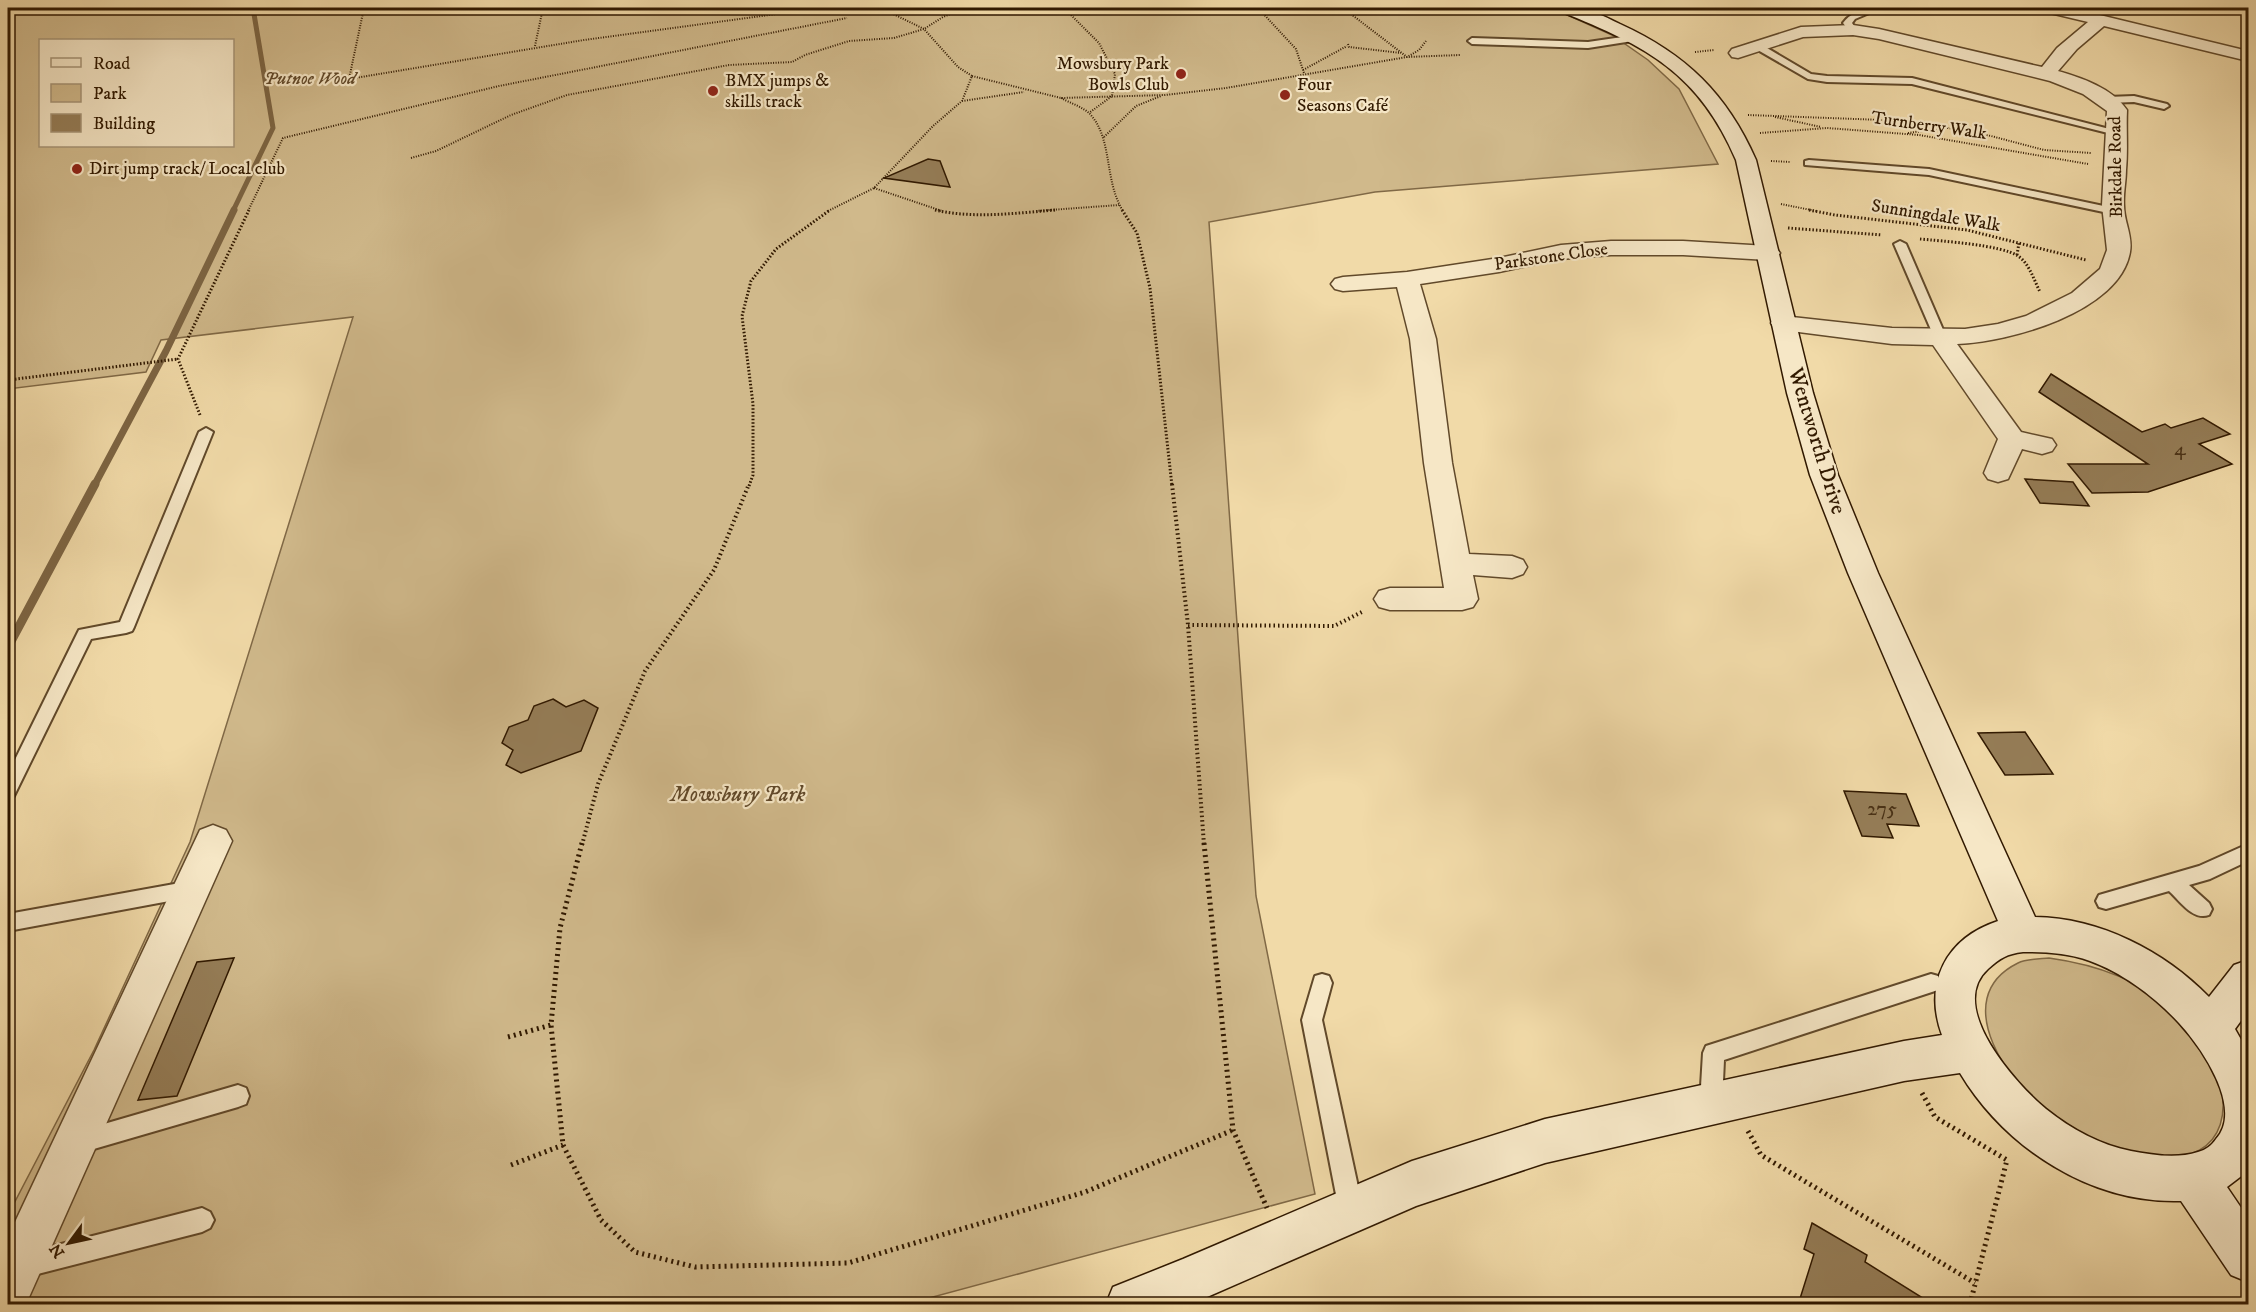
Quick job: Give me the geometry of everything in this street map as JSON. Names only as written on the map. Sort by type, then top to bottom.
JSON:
[{"type":"street","name":"Wentworth Drive","points":[[1568,8],[1636,38],[1693,76],[1738,135],[1746,160],[1783,323],[1824,475],[1863,573],[2023,934]]},
{"type":"street","points":[[2052,8],[2248,56]]},
{"type":"street","points":[[2046,75],[2053,62],[2068,47],[2100,21]]},
{"type":"street","name":"Birkdale Road","points":[[1738,53],[1800,32],[1853,30],[1879,33],[2046,75],[2082,87],[2108,99],[2117,110],[2113,211],[2121,240],[2113,267],[2104,279],[2081,298],[2047,318],[2003,332],[1941,339],[1883,336],[1783,323]]},
{"type":"street","name":"Parkstone Close","points":[[1343,284],[1407,279],[1561,252],[1611,248],[1683,248],[1768,253]]},
{"type":"street","points":[[1390,599],[1462,600],[1438,463],[1423,339],[1407,279]]},
{"type":"street","points":[[1941,339],[2012,439],[2042,445]]},
{"type":"street","points":[[1998,473],[2012,439]]},
{"type":"street","points":[[1455,564],[1512,567]]},
{"type":"street","points":[[13,1279],[213,841]]},
{"type":"street","points":[[2023,934],[2060,936],[2100,947],[2131,962],[2179,995],[2211,1028],[2236,1066],[2248,1104],[2245,1138],[2226,1164],[2193,1178],[2149,1179],[2119,1171],[2099,1165],[2051,1139],[2008,1104],[1969,1051],[1958,1026],[1954,990],[1966,961],[1989,942],[2023,934]]},
{"type":"street","points":[[2211,1028],[2248,978]]},
{"type":"street","points":[[1130,1305],[1412,1185],[1545,1141],[1904,1061],[1969,1051]]},
{"type":"street","points":[[2193,1178],[2248,1257]]},
{"type":"lane","points":[[1853,30],[1848,23],[1852,17],[1877,8]]},
{"type":"lane","points":[[1472,41],[1588,45],[1636,38]]},
{"type":"lane","points":[[1759,47],[1808,76],[1827,79],[1912,81],[2116,132]]},
{"type":"lane","points":[[2108,99],[2134,99],[2164,106]]},
{"type":"lane","points":[[1809,163],[1929,172],[2113,211]]},
{"type":"lane","points":[[1900,244],[1941,339]]},
{"type":"lane","points":[[8,792],[86,634],[126,627],[207,432]]},
{"type":"lane","points":[[2106,901],[2203,873],[2248,852]]},
{"type":"lane","points":[[2173,882],[2202,909]]},
{"type":"lane","points":[[8,923],[191,889]]},
{"type":"lane","points":[[1322,983],[1312,1020],[1351,1211]]},
{"type":"lane","points":[[1720,1101],[1714,1053],[1931,983]]},
{"type":"lane","points":[[74,1143],[238,1096]]},
{"type":"lane","points":[[13,1279],[202,1220]]},
{"type":"path","points":[[364,8],[349,79],[535,46],[698,22],[821,8]]},
{"type":"path","points":[[535,46],[543,8]]},
{"type":"path","points":[[855,8],[887,12],[933,8]]},
{"type":"path","points":[[411,158],[436,152],[511,115],[567,95],[729,65],[792,62],[805,55],[849,41],[894,38],[924,29],[943,17],[965,8]]},
{"type":"path","points":[[1064,8],[1099,43],[1115,74],[1112,96],[1089,113]]},
{"type":"path","points":[[1258,8],[1296,49],[1304,72]]},
{"type":"path","points":[[1342,8],[1407,57]]},
{"type":"path","points":[[887,12],[924,29],[958,67],[972,76],[1061,98],[1165,95],[1226,88],[1304,72],[1407,57],[1463,55]]},
{"type":"path","points":[[207,432],[178,359],[283,138],[499,86],[847,18]]},
{"type":"path","points":[[1407,57],[1419,50],[1426,41]]},
{"type":"path","points":[[1304,72],[1348,45],[1402,53]]},
{"type":"path","points":[[1665,56],[1728,48],[1738,53]]},
{"type":"path","points":[[972,76],[962,101],[933,126],[874,188],[832,208],[776,249],[751,281],[742,316],[753,404],[753,475],[714,570],[645,670],[598,784],[560,928],[550,1025],[563,1145],[601,1220],[635,1252],[695,1267],[848,1263],[1086,1192],[1233,1130]]},
{"type":"path","points":[[962,101],[1028,91]]},
{"type":"path","points":[[1104,137],[1136,106],[1165,95]]},
{"type":"path","points":[[1061,98],[1089,113],[1104,137],[1107,167],[1119,205],[1137,233],[1150,288],[1188,625],[1201,812],[1233,1130],[1282,1242]]},
{"type":"path","points":[[1724,114],[1910,121],[1950,127],[2044,150],[2116,161]]},
{"type":"path","points":[[1764,115],[1827,128]]},
{"type":"path","points":[[1902,134],[1950,127]]},
{"type":"path","name":"Turnberry Walk","points":[[1738,135],[1827,128],[1902,134],[2116,161]]},
{"type":"path","points":[[1746,160],[1809,163]]},
{"type":"path","points":[[874,188],[928,208],[954,214],[985,215],[1119,205]]},
{"type":"path","name":"Sunningdale Walk","points":[[1755,198],[1835,215],[1967,230],[2113,267]]},
{"type":"path","points":[[2018,255],[2019,243]]},
{"type":"path","points":[[8,380],[178,359]]},
{"type":"path","points":[[1188,625],[1334,626],[1390,599]]},
{"type":"path","points":[[508,1037],[550,1025]]},
{"type":"path","points":[[1904,1061],[1935,1117],[2007,1160],[1970,1305]]},
{"type":"path","points":[[1720,1101],[1761,1155],[1975,1283]]},
{"type":"path","points":[[511,1165],[563,1145]]},
{"type":"green space","name":"Mowsbury Park","points":[[8,8],[1552,8],[1612,35],[1648,60],[1679,89],[1718,164],[1375,192],[1209,222],[1256,896],[1315,1194],[907,1304],[8,1304],[8,1215],[94,1050],[190,842],[353,317],[161,340],[146,372],[8,389]]},
{"type":"green space","points":[[2049,958],[2097,968],[2128,980],[2156,997],[2197,1038],[2215,1069],[2221,1088],[2223,1107],[2220,1124],[2212,1139],[2199,1150],[2181,1157],[2156,1158],[2129,1154],[2103,1146],[2067,1128],[2021,1088],[2005,1067],[1993,1044],[1986,1021],[1987,999],[1997,979],[2018,963]]},
{"type":"building","points":[[928,159],[940,161],[950,187],[884,178]]},
{"type":"building","points":[[2051,374],[2142,432],[2165,424],[2171,428],[2203,418],[2230,434],[2199,444],[2232,464],[2148,492],[2092,493],[2068,464],[2148,464],[2039,392]]},
{"type":"building","points":[[2025,479],[2073,482],[2089,506],[2040,503]]},
{"type":"building","points":[[553,699],[566,707],[584,700],[598,708],[581,751],[521,773],[506,765],[513,750],[502,743],[509,727],[528,720],[534,706]]},
{"type":"building","points":[[2025,732],[2053,774],[2005,775],[1978,733]]},
{"type":"building","points":[[1844,791],[1906,794],[1919,826],[1887,824],[1893,838],[1862,836]]},
{"type":"building","points":[[234,958],[177,1096],[138,1100],[197,962]]},
{"type":"building","points":[[1812,1223],[1867,1255],[1865,1262],[1934,1305],[1798,1305],[1814,1254],[1804,1249]]},
{"type":"waterway","points":[[233,211],[273,128],[253,8]]},
{"type":"waterway","points":[[94,486],[166,351],[234,210]]},
{"type":"waterway","points":[[8,647],[95,484]]},
{"type":"place","name":"Mowsbury Park Bowls Club","points":[[1181,74]]},
{"type":"place","name":"BMX jumps & skills track","points":[[713,91]]},
{"type":"place","name":"Four Seasons Café","points":[[1285,95]]},
{"type":"place","name":"Dirt jump track/ Local club","points":[[77,169]]},
{"type":"park label","name":"Putnoe Wood","points":[[310,79]]}]
